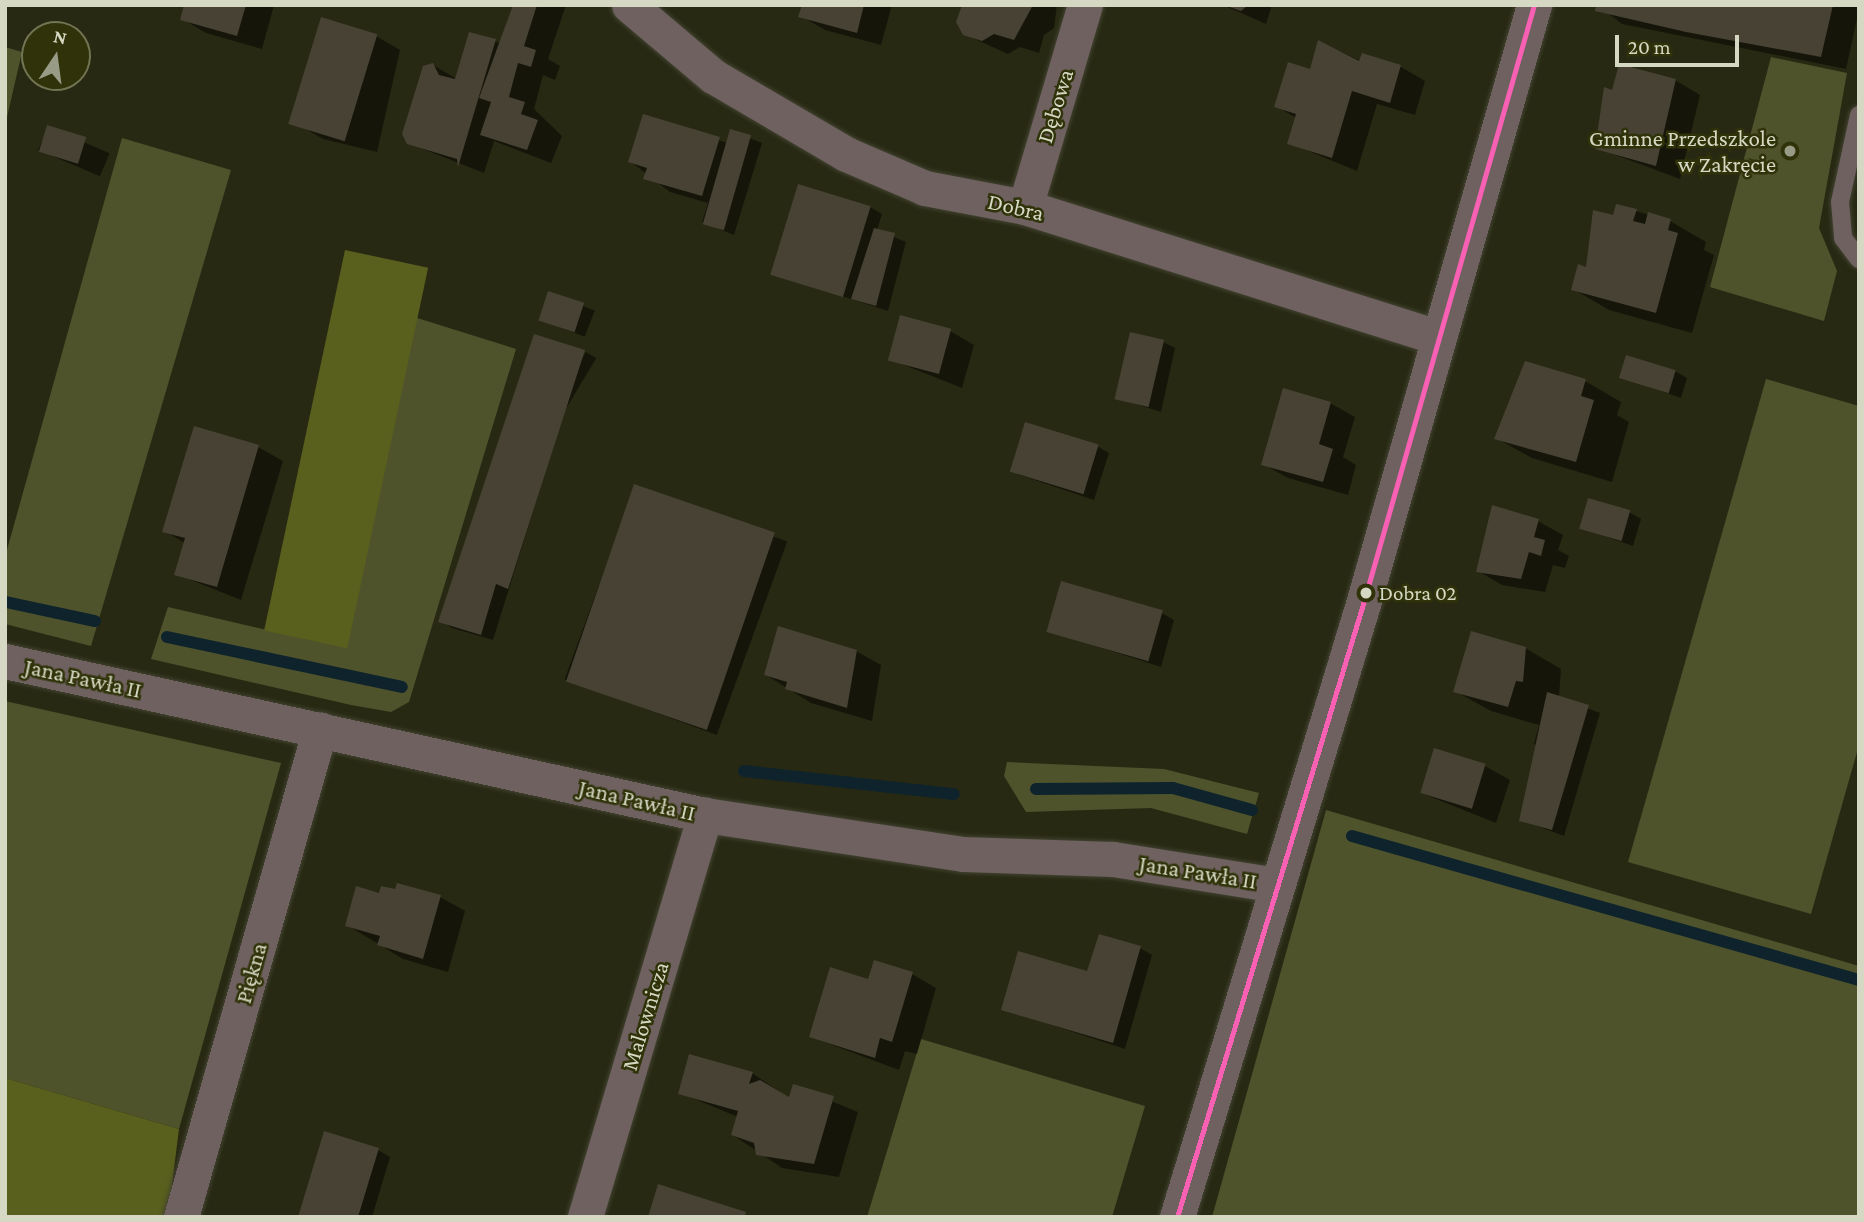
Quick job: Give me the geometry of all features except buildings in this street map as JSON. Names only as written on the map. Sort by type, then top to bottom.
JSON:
[{"type":"street","name":"Dobra","points":[[629,5],[713,76],[846,154],[925,188],[1025,207],[1438,337]]},
{"type":"street","name":"Dębowa","points":[[1025,207],[1085,5]]},
{"type":"street","points":[[1177,1217],[1534,5]]},
{"type":"street","name":"Jana Pawła II","points":[[5,661],[705,816],[963,854],[1113,859],[1277,884]]},
{"type":"street","name":"Piękna","points":[[181,1217],[320,729]]},
{"type":"street","name":"Malownicza","points":[[585,1217],[705,816]]},
{"type":"lane","points":[[1859,115],[1840,202],[1843,238],[1859,259]]},
{"type":"green space","points":[[5,47],[21,52],[21,56],[5,126]]},
{"type":"green space","points":[[1771,57],[1847,73],[1819,228],[1837,271],[1824,321],[1710,287]]},
{"type":"green space","points":[[122,138],[231,170],[91,646],[5,624],[5,557]]},
{"type":"green space","points":[[345,250],[428,268],[347,648],[264,630]]},
{"type":"green space","points":[[414,317],[516,349],[409,702],[391,712],[151,659],[168,607],[319,642]]},
{"type":"green space","points":[[1766,379],[1859,406],[1859,745],[1811,914],[1628,862]]},
{"type":"green space","points":[[5,701],[281,763],[179,1129],[5,1078]]},
{"type":"green space","points":[[1007,762],[1164,769],[1259,793],[1247,834],[1151,808],[1026,812],[1004,776]]},
{"type":"green space","points":[[1326,810],[1859,966],[1859,1217],[1212,1217]]},
{"type":"green space","points":[[921,1039],[1145,1106],[1112,1217],[867,1217]]},
{"type":"green space","points":[[5,1078],[179,1129],[168,1217],[5,1217]]},
{"type":"waterway","points":[[6,602],[95,621]]},
{"type":"waterway","points":[[167,637],[402,687]]},
{"type":"waterway","points":[[744,771],[954,794]]},
{"type":"waterway","points":[[1036,789],[1173,788],[1252,810]]},
{"type":"waterway","points":[[1352,836],[1859,980]]},
{"type":"transit line","points":[[1177,1217],[1363,604],[1534,5]]},
{"type":"place","name":"Gminne Przedszkole w Zakręcie","points":[[1790,151]]},
{"type":"place","name":"Dobra 02","points":[[1366,593]]}]
